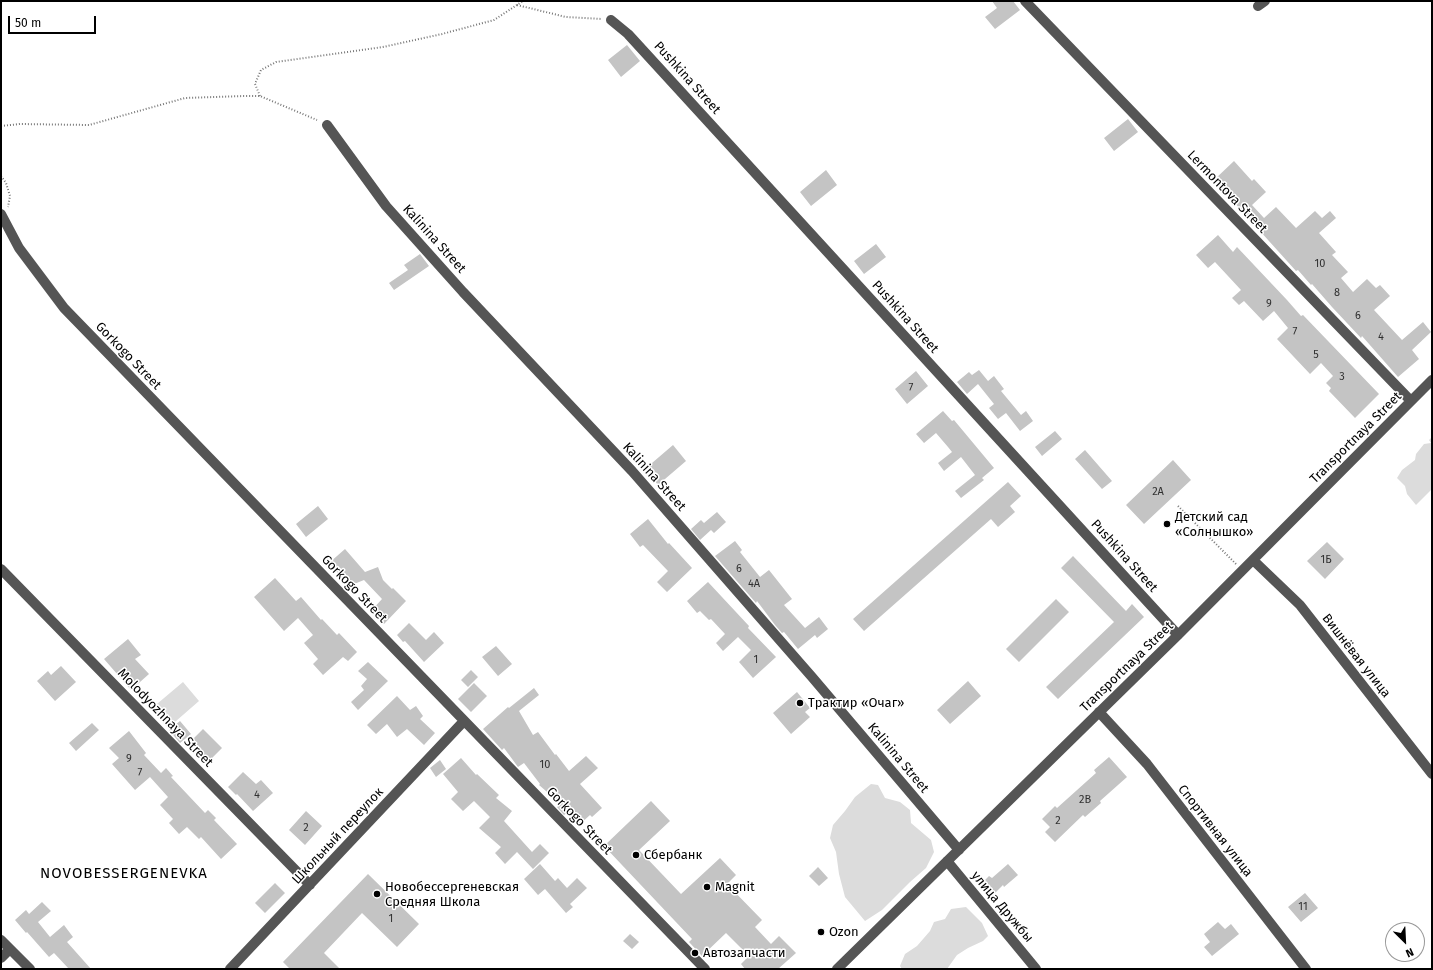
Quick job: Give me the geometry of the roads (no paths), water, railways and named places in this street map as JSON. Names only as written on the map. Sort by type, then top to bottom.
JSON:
[{"type":"street","name":"Lermontova Street","points":[[1025,1],[1411,401]]},
{"type":"street","name":"Pushkina Street","points":[[612,20],[634,40],[1178,635]]},
{"type":"street","name":"Kalinina Street","points":[[327,125],[386,206],[463,292],[632,471],[812,676],[959,850]]},
{"type":"street","name":"Gorkogo Street","points":[[3,218],[19,248],[64,308],[705,969]]},
{"type":"street","name":"Transportnaya Street","points":[[837,969],[1178,635],[1432,380]]},
{"type":"street","name":"Вишнёвая улица","points":[[1253,560],[1300,605],[1432,774]]},
{"type":"street","name":"Molodyozhnaya Street","points":[[1,569],[310,885]]},
{"type":"street","name":"Спортивная улица","points":[[1099,712],[1147,764],[1306,969]]},
{"type":"street","name":"Школьный переулок","points":[[230,969],[464,721]]},
{"type":"street","name":"улица Дружбы","points":[[947,861],[1036,969]]},
{"type":"street","points":[[1,940],[30,969]]},
{"type":"street","points":[[1,958],[10,949]]},
{"type":"place","name":"Детский сад «Солнышко»","points":[[1167,524]]},
{"type":"place","name":"Трактир «Очаг»","points":[[800,703]]},
{"type":"place","name":"Сбербанк","points":[[636,855]]},
{"type":"place","name":"Magnit","points":[[707,887]]},
{"type":"place","name":"Новобессергеневская Средняя Школа","points":[[377,894]]},
{"type":"place","name":"Ozon","points":[[821,932]]},
{"type":"place","name":"Автозапчасти","points":[[695,953]]},
{"type":"district","name":"NOVOBESSERGENEVKA","points":[[124,874]]}]
